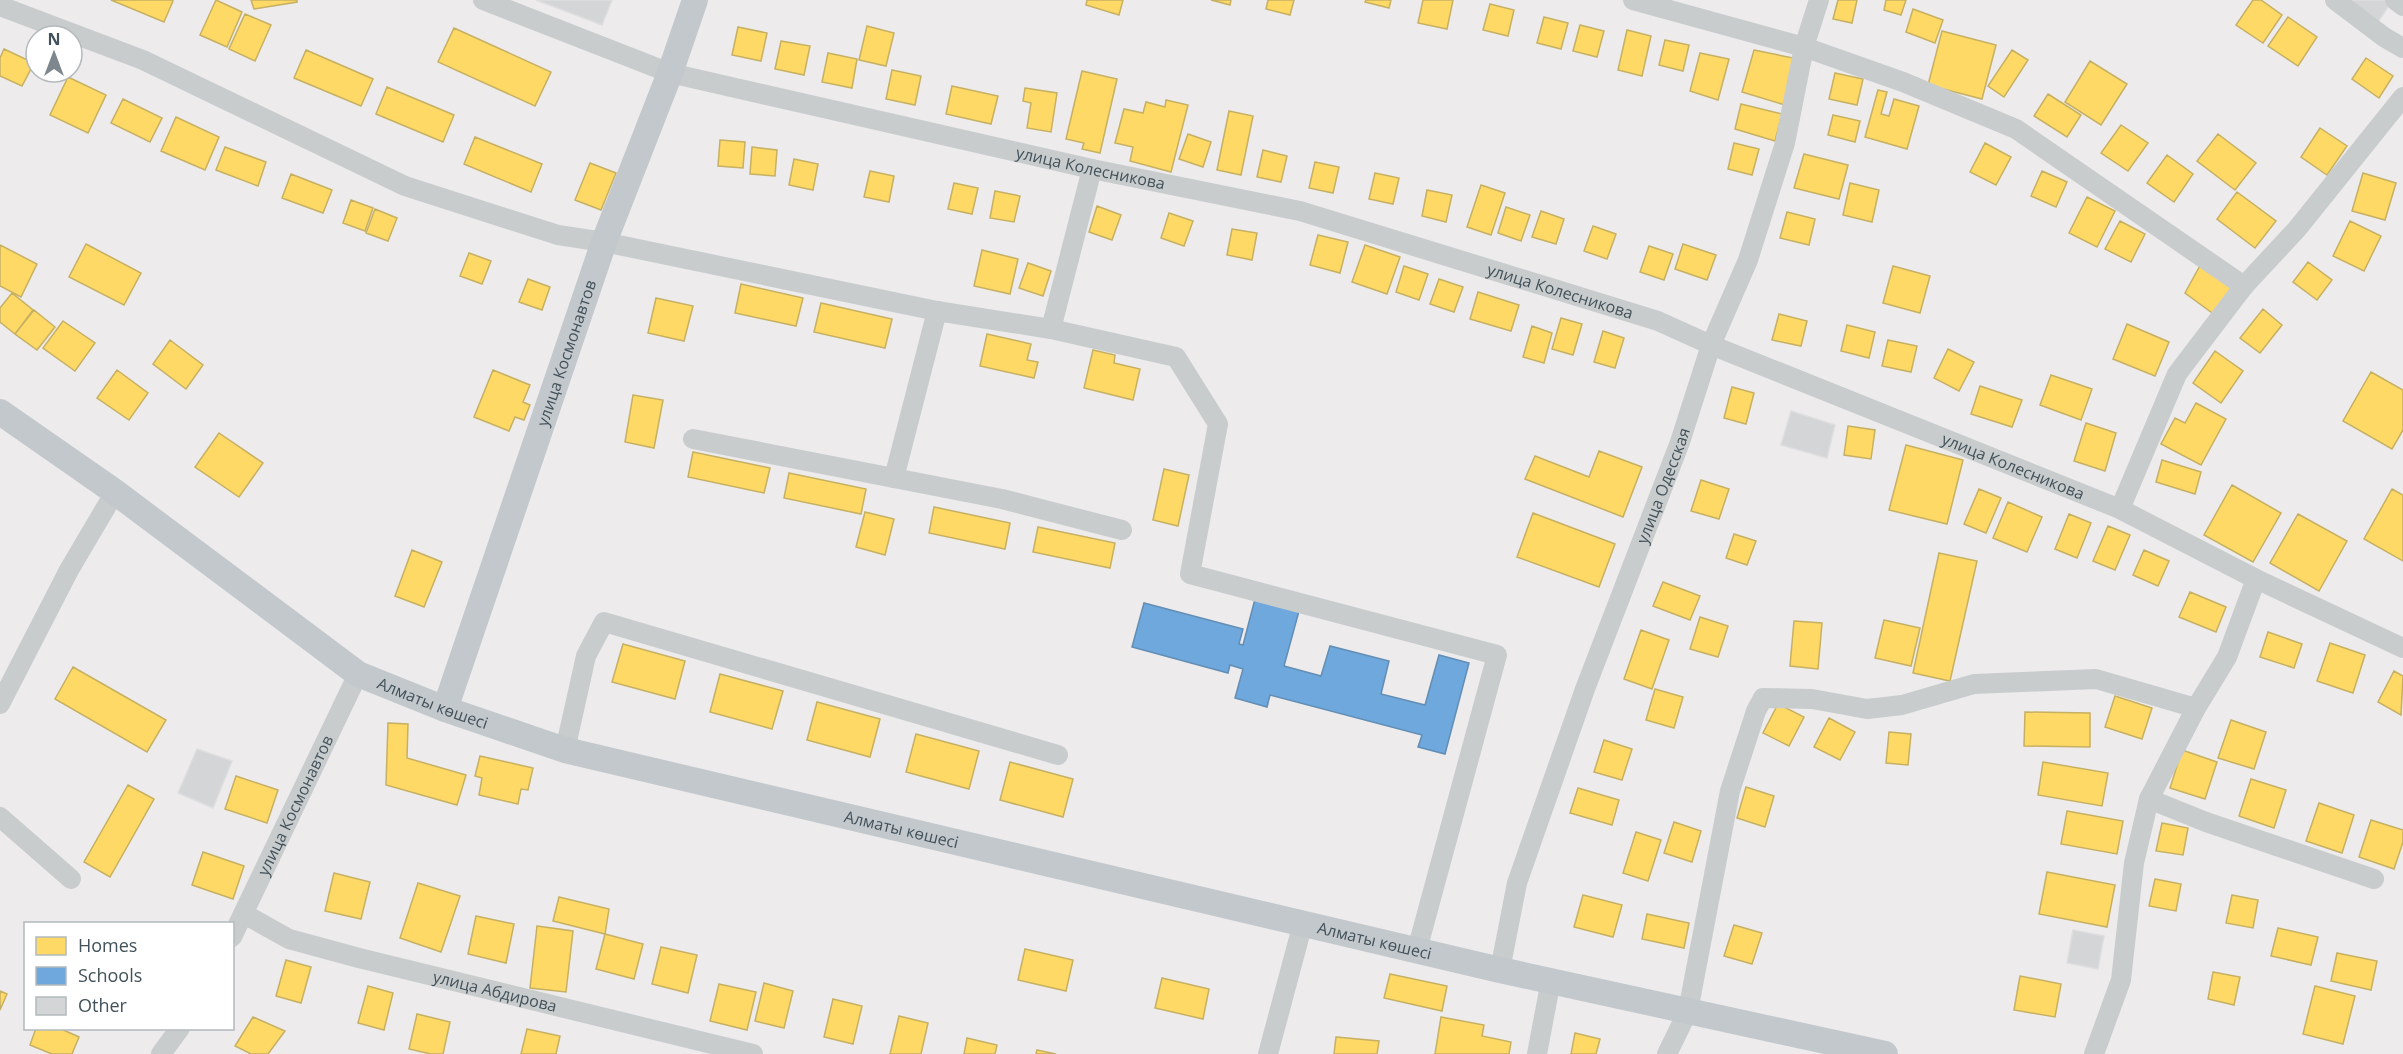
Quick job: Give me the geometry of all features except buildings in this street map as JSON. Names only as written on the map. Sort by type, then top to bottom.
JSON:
[{"type":"main road","name":"улица Космонавтов","points":[[445,709],[604,242],[670,73],[695,0]]},
{"type":"main road","name":"Алматы көшесі","points":[[0,412],[115,492],[358,674],[445,709],[565,750],[1500,970],[1885,1054]]},
{"type":"street","name":"улица Колесникова","points":[[483,0],[670,73],[1092,169],[1300,211],[1658,321],[1711,345],[2120,509],[2256,579],[2403,648]]},
{"type":"street","points":[[1633,0],[1804,47],[1903,82],[2016,129],[2244,286]]},
{"type":"street","name":"улица Одесская","points":[[1500,970],[1517,883],[1585,689],[1680,442],[1711,345],[1748,260],[1785,143],[1804,47],[1819,0]]},
{"type":"street","points":[[2335,0],[2384,37],[2403,48]]},
{"type":"street","points":[[2395,0],[2403,6]]},
{"type":"street","points":[[0,6],[143,60],[405,186],[558,235],[604,242],[937,311],[1051,329],[1176,357],[1218,424],[1190,574],[1497,655],[1417,950]]},
{"type":"street","points":[[2120,509],[2176,374],[2244,286],[2297,229],[2403,98]]},
{"type":"street","points":[[1051,329],[1092,169]]},
{"type":"street","points":[[894,478],[937,311]]},
{"type":"street","points":[[693,439],[1002,500],[1122,530]]},
{"type":"street","points":[[0,704],[69,570],[115,492]]},
{"type":"street","points":[[2094,1054],[2121,980],[2134,863],[2149,799],[2196,708],[2228,657],[2256,579]]},
{"type":"street","points":[[565,750],[586,656],[604,622],[1058,755]]},
{"type":"street","name":"улица Космонавтов","points":[[234,933],[358,674]]},
{"type":"street","points":[[1667,1054],[1688,1011],[1730,790],[1756,711],[1763,698],[1812,699],[1867,709],[1902,705],[1974,684],[2096,679],[2196,708]]},
{"type":"street","points":[[2149,799],[2206,822],[2374,879]]},
{"type":"street","points":[[0,817],[71,879]]},
{"type":"street","name":"улица Абдирова","points":[[244,914],[289,939],[339,953],[753,1054]]},
{"type":"street","points":[[1268,1054],[1303,923]]},
{"type":"street","points":[[1537,1054],[1551,980]]},
{"type":"street","points":[[161,1054],[179,1030]]}]
